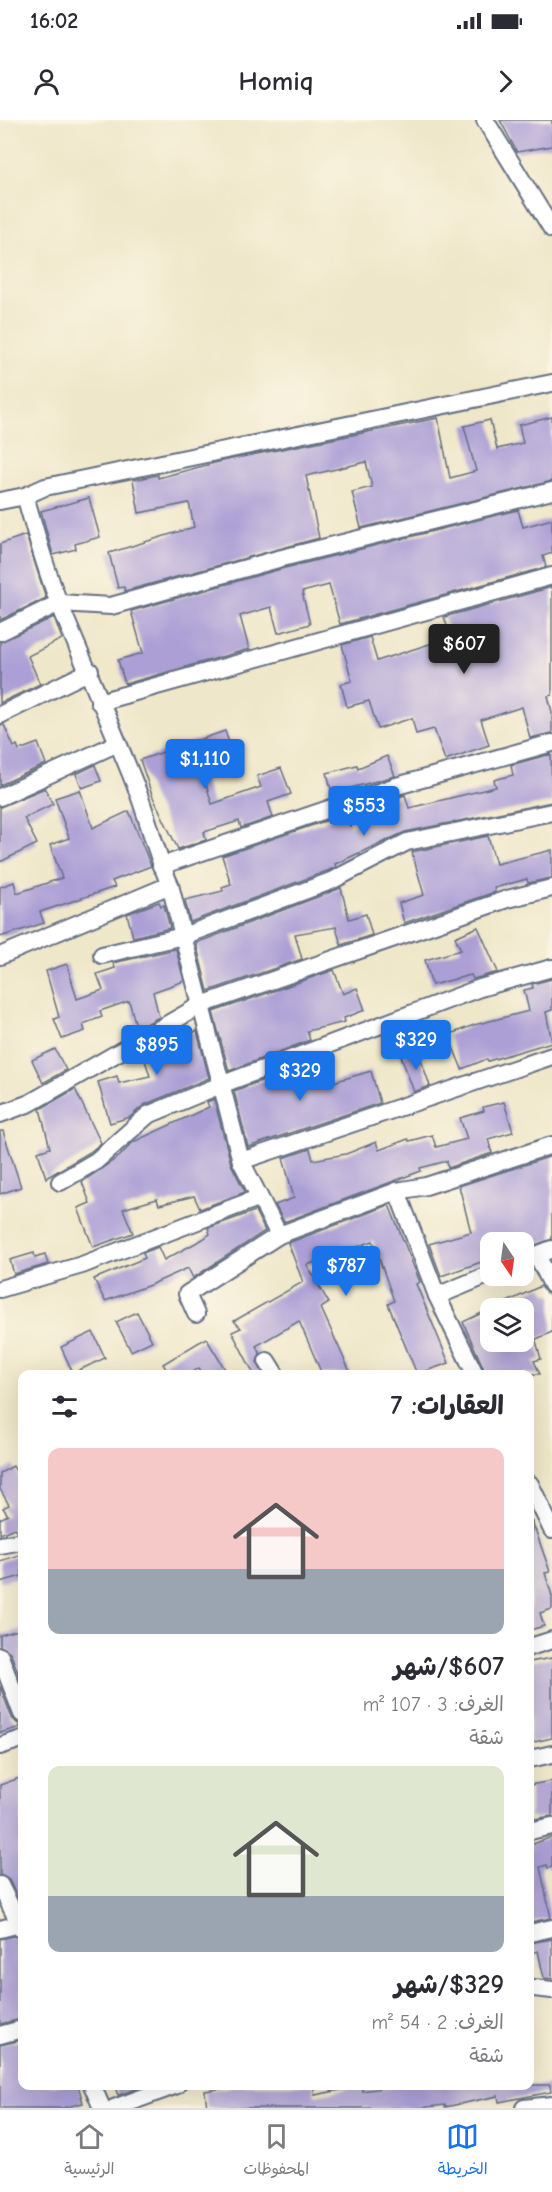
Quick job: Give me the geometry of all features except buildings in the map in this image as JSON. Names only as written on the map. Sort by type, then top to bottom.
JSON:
[{"type":"street","points":[[485,120],[552,229]]},
{"type":"street","points":[[0,501],[25,496],[45,487],[552,383]]},
{"type":"street","points":[[0,632],[59,603],[111,606],[278,559],[552,491]]},
{"type":"street","points":[[25,496],[59,603],[90,671],[99,702],[142,803],[161,866],[171,885],[241,1161],[279,1235]]},
{"type":"street","points":[[99,702],[552,576]]},
{"type":"street","points":[[0,715],[90,671]]},
{"type":"street","points":[[161,866],[393,787],[552,743]]},
{"type":"street","points":[[0,797],[118,744]]},
{"type":"street","points":[[102,955],[183,936],[331,881],[406,842],[552,812]]},
{"type":"street","points":[[0,956],[171,885]]},
{"type":"street","points":[[0,1114],[30,1102],[201,1005],[507,899],[552,888]]},
{"type":"street","points":[[60,1182],[96,1161],[148,1115],[223,1084],[480,988],[552,968]]},
{"type":"street","points":[[241,1161],[552,1056]]},
{"type":"street","points":[[196,1314],[187,1294],[279,1235],[397,1191],[426,1186],[552,1145]]},
{"type":"street","points":[[397,1191],[437,1296],[473,1370]]},
{"type":"street","points":[[0,1289],[82,1264],[258,1198]]},
{"type":"street","points":[[537,1255],[552,1285]]},
{"type":"street","points":[[437,1296],[480,1278]]},
{"type":"street","points":[[534,1489],[546,1504],[552,1530]]},
{"type":"street","points":[[0,1545],[18,1542]]},
{"type":"street","points":[[534,1646],[552,1640]]},
{"type":"street","points":[[0,1656],[18,1703]]},
{"type":"street","points":[[0,1746],[18,1740]]},
{"type":"street","points":[[534,1758],[552,1754]]},
{"type":"street","points":[[534,1830],[552,1826]]},
{"type":"street","points":[[0,1885],[18,1921]]},
{"type":"street","points":[[0,1929],[18,1927]]},
{"type":"street","points":[[534,1931],[552,1928]]},
{"type":"street","points":[[534,1988],[552,1989]]},
{"type":"street","points":[[0,2035],[18,2030]]},
{"type":"street","points":[[94,2090],[102,2108]]},
{"type":"street","points":[[114,2108],[163,2090]]},
{"type":"street","points":[[524,2108],[552,2105]]}]
